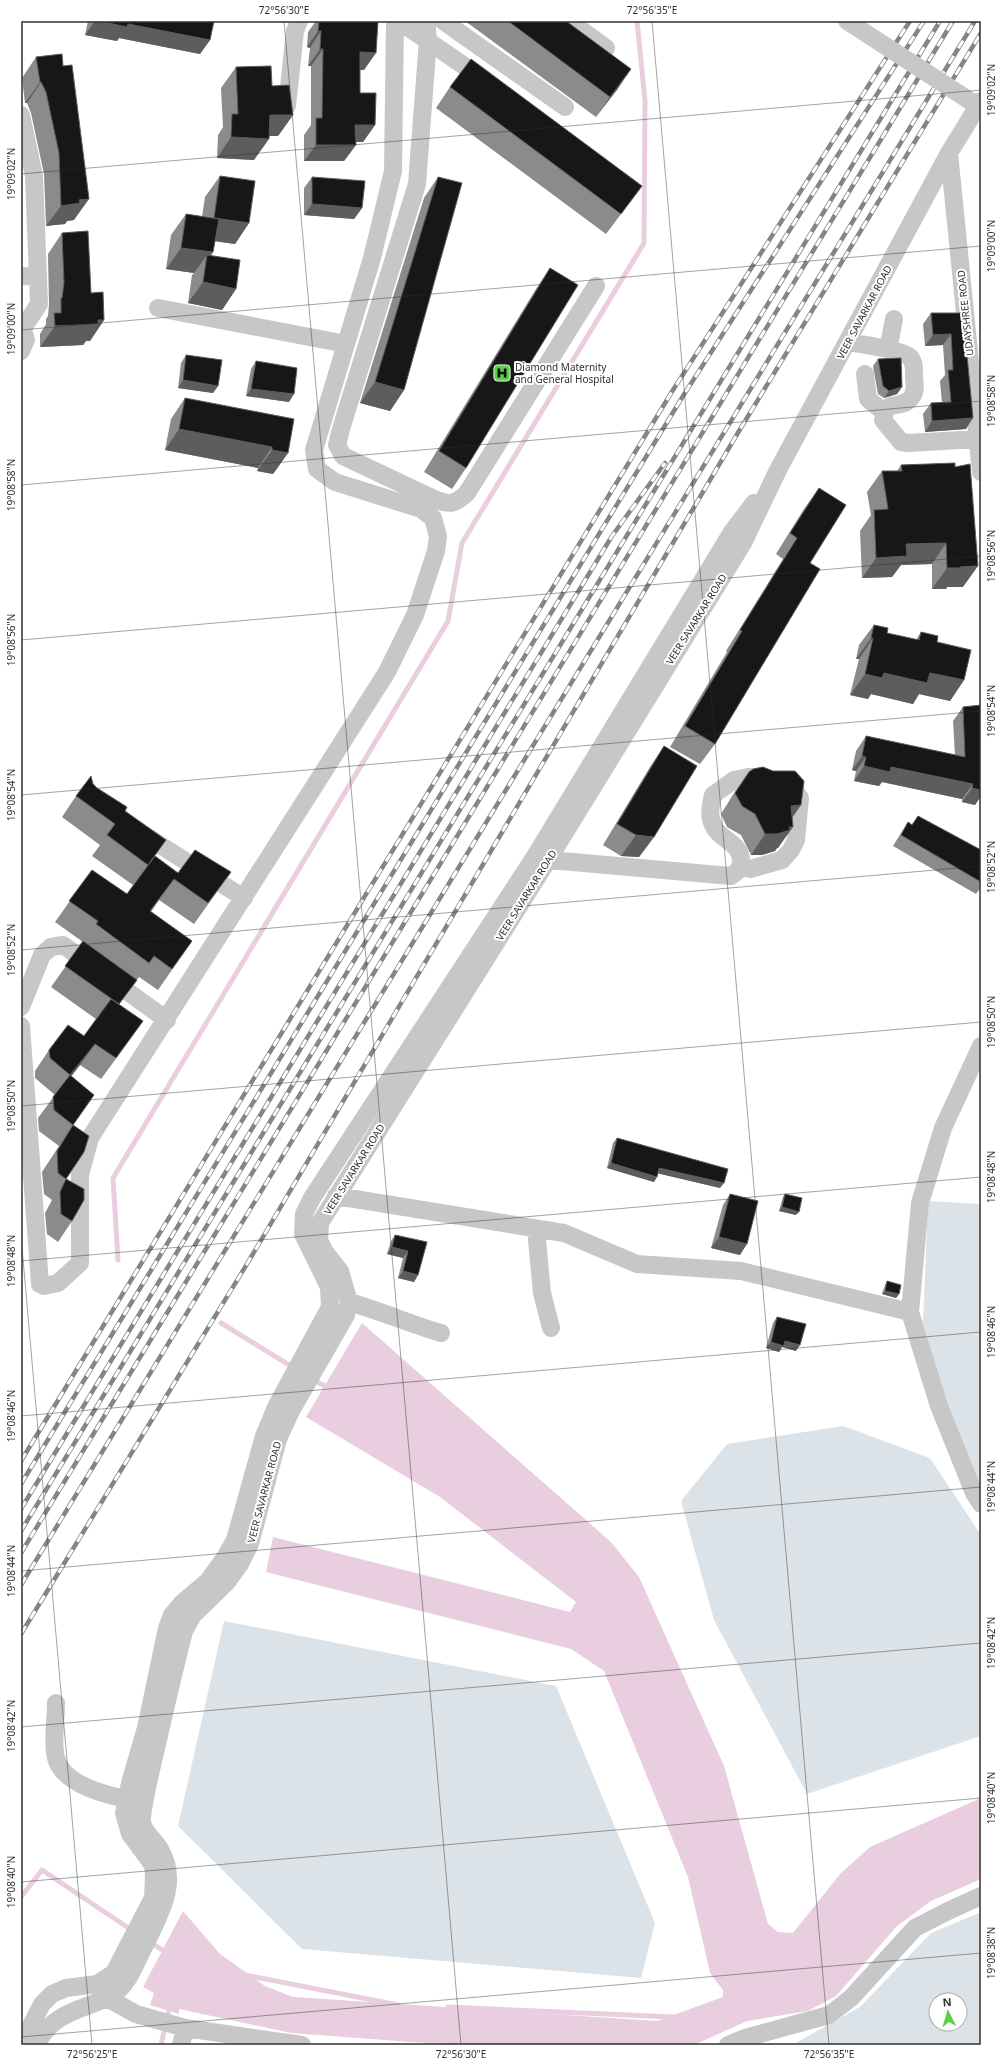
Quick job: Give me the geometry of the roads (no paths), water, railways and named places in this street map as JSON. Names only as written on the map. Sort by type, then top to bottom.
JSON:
[{"type":"street","points":[[287,106],[295,31],[299,21]]},
{"type":"street","points":[[21,1026],[40,1284],[44,1286],[58,1283],[80,1263],[80,1175],[90,1138],[167,1020],[387,672],[415,615],[436,551],[438,536],[433,518],[420,509],[335,482],[317,469],[314,450],[372,258],[393,171],[395,21]]},
{"type":"street","points":[[399,21],[498,89]]},
{"type":"street","points":[[426,21],[428,40],[417,184],[341,429],[337,446],[343,456],[434,499],[447,504],[458,502],[467,493],[596,286]]},
{"type":"street","points":[[443,21],[565,107]]},
{"type":"street","points":[[569,21],[606,48]]},
{"type":"street","points":[[847,21],[981,108]]},
{"type":"street","name":"VEER SAVARKAR ROAD","points":[[284,1407],[348,1309],[340,1271],[325,1252],[319,1240],[320,1223],[541,859],[743,543],[778,470],[949,153],[981,101]]},
{"type":"street","points":[[21,115],[34,176],[30,276],[39,304],[22,326],[26,340],[21,351]]},
{"type":"street","name":"UDAYSHREE ROAD","points":[[949,153],[975,352],[978,439],[981,472]]},
{"type":"street","points":[[158,308],[346,344]]},
{"type":"street","points":[[888,350],[894,319]]},
{"type":"street","points":[[848,342],[888,350],[909,357],[914,363],[915,390],[911,398],[905,403],[888,406],[884,412],[883,420],[887,428],[901,442],[908,443],[978,439]]},
{"type":"street","points":[[865,374],[868,398],[884,412]]},
{"type":"street","points":[[541,859],[731,876],[737,873],[741,866],[741,857],[738,849],[714,828],[710,812],[714,794],[734,780],[748,777],[784,782],[791,787],[800,798],[796,840],[791,850],[782,860],[750,869],[741,866]]},
{"type":"street","points":[[127,824],[244,898]]},
{"type":"street","name":"VEER SAVARKAR ROAD","points":[[36,2045],[50,2024],[62,2016],[107,1998],[120,1977],[169,1881],[168,1871],[161,1850],[145,1830],[141,1820],[184,1631],[193,1615],[227,1582],[240,1564],[250,1544],[278,1440],[284,1407],[330,1307],[329,1287],[303,1234],[304,1214],[312,1198],[541,859]]},
{"type":"street","points":[[21,1007],[42,955],[51,947],[62,945],[167,1020]]},
{"type":"street","points":[[981,1046],[943,1128],[920,1203],[910,1312],[939,1406],[974,1493],[981,1504]]},
{"type":"street","points":[[336,1196],[564,1233],[637,1264],[741,1271],[910,1312]]},
{"type":"street","points":[[536,1229],[542,1293],[551,1328]]},
{"type":"street","points":[[348,1309],[386,1313],[415,1326],[441,1333]]},
{"type":"street","points":[[158,1901],[153,1865],[130,1834],[124,1813],[130,1783],[146,1728],[167,1628],[177,1609],[208,1581],[226,1556],[235,1540],[245,1512],[256,1461],[284,1407]]},
{"type":"street","points":[[56,1702],[55,1749],[62,1771],[93,1789],[127,1799],[145,1802]]},
{"type":"street","points":[[728,2045],[745,2038],[829,2015],[851,1998],[915,1928],[981,1896]]},
{"type":"street","points":[[21,2044],[42,2004],[52,1994],[66,1988],[97,1984],[120,1977]]},
{"type":"street","points":[[107,1998],[136,2014],[185,2028],[302,2045]]},
{"type":"street","points":[[181,2045],[185,2028]]},
{"type":"waterway","points":[[118,1260],[113,1178],[448,621],[462,543],[644,243],[645,101],[637,21]]},
{"type":"waterway","points":[[221,1323],[294,1368]]},
{"type":"waterway","points":[[312,1379],[330,1389]]},
{"type":"waterway","points":[[21,1897],[42,1870],[133,1931]]},
{"type":"waterway","points":[[150,1942],[167,1953]]},
{"type":"waterway","points":[[245,1975],[398,2005]]},
{"type":"waterway","points":[[161,2045],[170,2005]]},
{"type":"waterway","points":[[448,2007],[674,2017]]},
{"type":"railway","points":[[21,1461],[673,390],[910,21]]},
{"type":"railway","points":[[21,1484],[683,396],[924,21]]},
{"type":"railway","points":[[21,1531],[940,21]]},
{"type":"railway","points":[[21,1553],[953,21]]},
{"type":"railway","points":[[21,1585],[975,21]]},
{"type":"railway","points":[[21,1634],[247,1264],[739,431],[981,33]]},
{"type":"railway","points":[[21,1509],[612,536],[665,463]]},
{"type":"place","name":"Diamond Maternity and General Hospital","points":[[502,373]]}]
